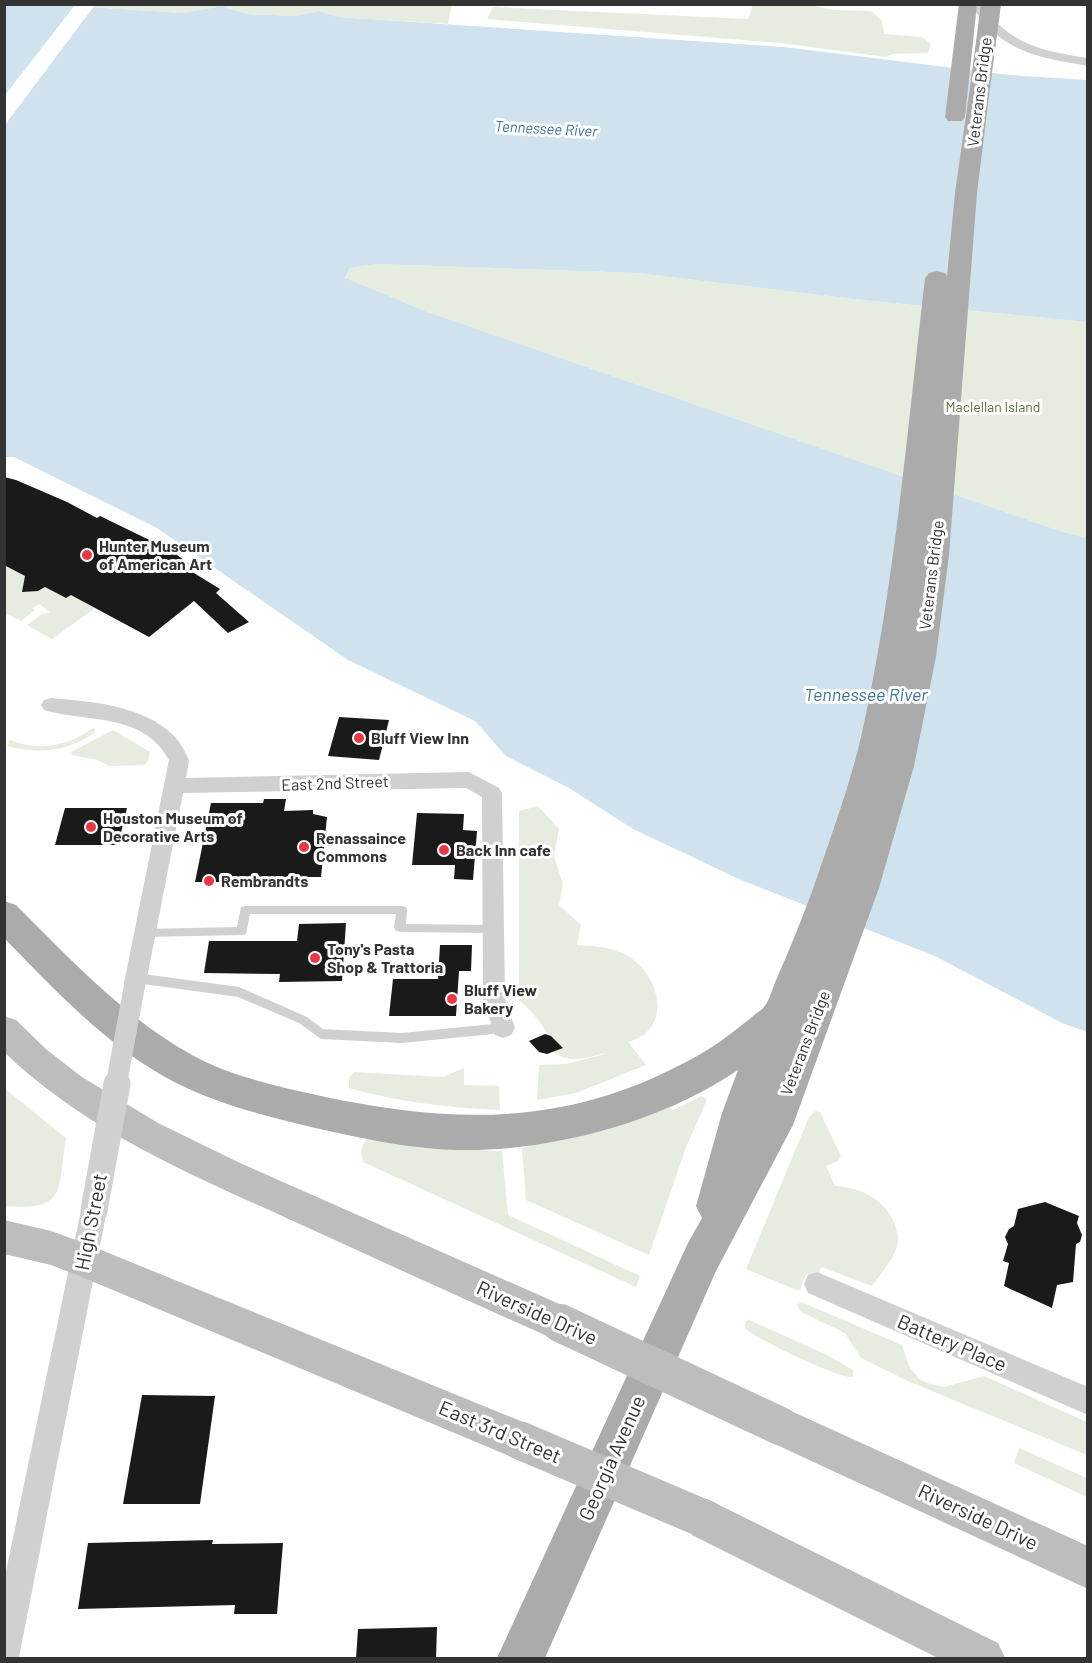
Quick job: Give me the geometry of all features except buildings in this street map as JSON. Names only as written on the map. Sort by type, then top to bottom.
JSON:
[{"type":"main road","name":"Veterans Bridge","points":[[758,1119],[778,1016],[819,921],[851,827],[876,738],[890,669],[901,602],[968,4]]},
{"type":"main road","name":"Veterans Bridge","points":[[758,1119],[862,888],[898,766],[921,657],[935,555],[966,193],[991,4]]},
{"type":"main road","points":[[4,915],[78,986],[159,1054],[209,1082],[246,1094],[358,1120],[474,1133],[559,1125],[606,1112],[685,1081],[742,1047],[778,1016]]},
{"type":"main road","name":"Riverside Drive","points":[[4,1030],[86,1099],[202,1163],[560,1323],[1088,1568]]},
{"type":"main road","name":"Georgia Avenue","points":[[521,1659],[702,1257],[758,1119]]},
{"type":"main road","name":"East 3rd Street","points":[[4,1237],[51,1248],[84,1260],[707,1520],[931,1642],[983,1659]]},
{"type":"street","points":[[975,4],[985,21],[1007,40],[1030,51],[1088,62]]},
{"type":"street","name":"High Street","points":[[4,1657],[94,1210],[135,980],[179,760],[168,741],[150,728],[106,710],[51,705]]},
{"type":"street","name":"East 2nd Street","points":[[175,786],[282,786],[469,780],[492,793],[492,929]]},
{"type":"street","points":[[492,929],[494,999],[503,1028]]},
{"type":"street","name":"Battery Place","points":[[817,1284],[1088,1401]]},
{"type":"lane","points":[[145,933],[242,931],[245,910],[402,910],[400,928],[492,929]]},
{"type":"lane","points":[[135,980],[239,992],[303,1020],[321,1034],[402,1038],[503,1028]]},
{"type":"green space","points":[[805,4],[833,10],[871,11],[882,21],[884,34],[922,37],[931,44],[928,53],[892,54],[886,57],[780,43],[487,19],[493,7],[748,19],[753,5]]},
{"type":"green space","points":[[58,5],[452,5],[448,24],[338,17],[320,11],[295,16],[247,14],[222,6],[182,13]]},
{"type":"green space","name":"Maclellan Island","points":[[376,264],[637,273],[862,300],[1087,322],[1087,538],[1063,532],[425,311],[345,279],[350,268]]},
{"type":"green space","points":[[4,565],[28,578],[23,586],[26,590],[38,591],[45,587],[66,598],[73,593],[95,608],[52,639],[27,625],[42,614],[50,612],[39,604],[21,621],[5,613]]},
{"type":"green space","points":[[93,728],[94,733],[84,739],[52,750],[41,751],[7,746],[10,740],[32,746],[63,743]]},
{"type":"green space","points":[[113,730],[150,752],[145,765],[109,766],[98,760],[72,755],[71,752]]},
{"type":"green space","points":[[538,806],[559,829],[554,856],[563,884],[559,905],[581,925],[577,945],[612,949],[631,958],[647,974],[656,994],[657,1005],[652,1025],[639,1038],[628,1042],[646,1065],[576,1093],[537,1100],[539,1065],[566,1064],[605,1053],[577,1059],[557,1055],[551,1050],[545,1029],[519,1000],[519,811]]},
{"type":"green space","points":[[464,1068],[464,1085],[499,1086],[500,1110],[424,1104],[349,1088],[349,1078],[354,1072],[443,1077]]},
{"type":"green space","points":[[4,1088],[66,1138],[56,1194],[50,1201],[40,1205],[5,1206]]},
{"type":"green space","points":[[702,1096],[707,1100],[686,1147],[649,1255],[526,1200],[522,1148],[669,1106],[673,1110]]},
{"type":"green space","points":[[815,1111],[820,1112],[841,1156],[838,1161],[826,1166],[835,1186],[854,1189],[872,1197],[887,1210],[896,1228],[898,1238],[894,1254],[872,1286],[821,1267],[817,1279],[806,1274],[799,1291],[746,1269],[809,1117]]},
{"type":"green space","points":[[369,1136],[422,1148],[502,1151],[508,1215],[640,1276],[636,1287],[363,1162],[362,1148]]},
{"type":"green space","points":[[801,1302],[902,1345],[909,1366],[919,1379],[930,1384],[944,1387],[984,1376],[1087,1422],[1087,1455],[910,1382],[861,1358],[845,1333],[801,1312],[797,1305]]},
{"type":"green space","points":[[749,1320],[825,1354],[853,1370],[853,1377],[815,1365],[764,1340],[745,1328],[746,1321]]},
{"type":"green space","points":[[1019,1448],[1087,1478],[1087,1497],[1014,1463]]},
{"type":"water","name":"Tennessee River","points":[[4,5],[59,5],[182,13],[222,6],[247,14],[295,16],[320,11],[338,17],[784,47],[1010,75],[1087,80],[1087,322],[862,300],[637,273],[376,264],[350,268],[345,278],[425,311],[1063,532],[1087,538],[1087,1032],[1062,1023],[935,956],[741,880],[633,829],[569,788],[506,756],[475,721],[348,660],[157,528],[14,457],[5,457]]},
{"type":"pier","points":[[75,5],[95,5],[5,125],[5,95]]},
{"type":"place","name":"Hunter Museum of American Art","points":[[87,555]]},
{"type":"place","name":"Bluff View Inn","points":[[359,738]]},
{"type":"place","name":"Houston Museum of Decorative Arts","points":[[91,827]]},
{"type":"place","name":"Renassaince Commons","points":[[304,847]]},
{"type":"place","name":"Back Inn cafe","points":[[444,850]]},
{"type":"place","name":"Rembrandts","points":[[209,881]]},
{"type":"place","name":"Tony's Pasta Shop & Trattoria","points":[[315,958]]},
{"type":"place","name":"Bluff View Bakery","points":[[452,999]]}]
